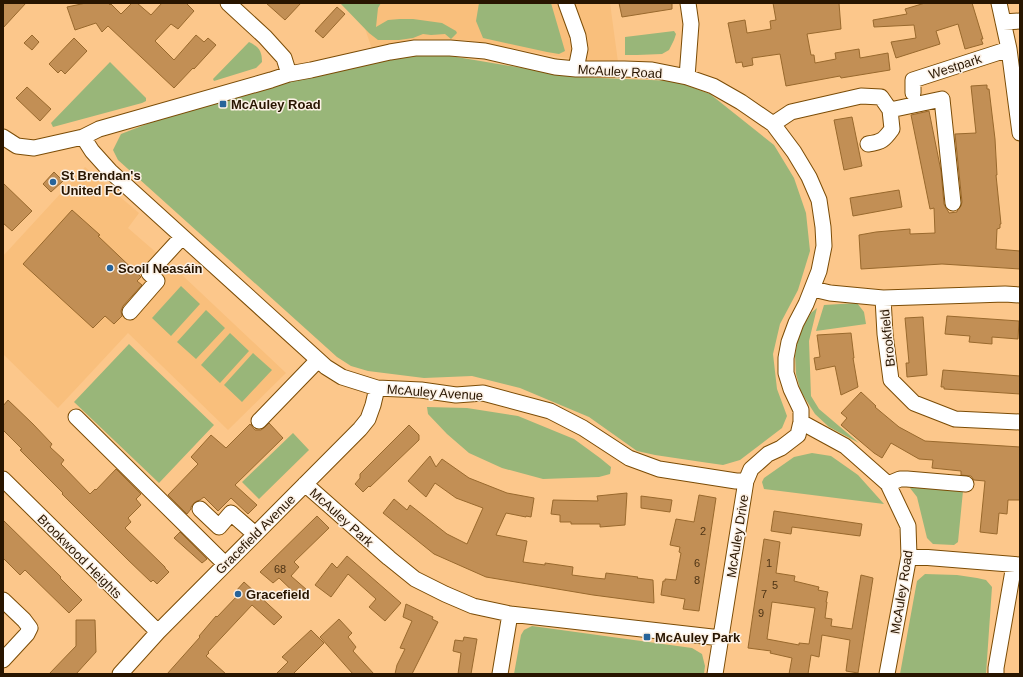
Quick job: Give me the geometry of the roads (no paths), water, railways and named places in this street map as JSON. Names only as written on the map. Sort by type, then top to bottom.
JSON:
[{"type":"street","points":[[228,3],[265,37],[284,58],[289,74]]},
{"type":"street","points":[[566,3],[578,36],[580,49],[576,69]]},
{"type":"street","points":[[687,77],[690,24],[688,3]]},
{"type":"street","points":[[999,3],[1009,49],[1020,133]]},
{"type":"street","points":[[1003,22],[1020,21]]},
{"type":"street","name":"McAuley Road","points":[[3,137],[17,146],[34,148],[83,137],[99,129],[289,74],[415,48],[450,48],[485,51],[555,67],[576,69],[652,70],[687,77],[713,86],[741,102],[773,124],[794,152],[809,177],[819,200],[824,246],[819,271],[813,289],[796,323],[789,342],[786,358],[786,373],[791,389],[801,410],[801,422],[845,446],[888,484],[908,526],[909,556],[887,674]]},
{"type":"street","name":"Westpark","points":[[914,92],[913,80],[1009,49]]},
{"type":"street","points":[[773,124],[791,112],[861,96],[881,97],[890,110],[892,129],[879,143],[868,144]]},
{"type":"street","points":[[890,110],[942,99],[953,203]]},
{"type":"street","name":"McAuley Avenue","points":[[83,137],[92,151],[110,171],[318,360],[342,377],[377,388],[421,390],[456,395],[483,393],[550,411],[583,428],[630,458],[659,469],[746,482]]},
{"type":"street","points":[[130,312],[157,281],[149,274],[182,237]]},
{"type":"street","name":"Brookfield","points":[[813,289],[883,298],[1005,294],[1020,295]]},
{"type":"street","name":"Brookfield","points":[[883,298],[891,380],[914,403],[955,419],[1020,422]]},
{"type":"street","points":[[259,421],[318,360]]},
{"type":"street","name":"Gracefield Avenue","points":[[120,674],[158,632],[360,429],[368,419],[377,388]]},
{"type":"street","points":[[76,417],[225,564]]},
{"type":"street","name":"McAuley Drive","points":[[715,674],[746,482],[752,469],[768,454],[781,448],[798,435],[801,422]]},
{"type":"street","name":"Brookwood Heights","points":[[3,479],[158,632]]},
{"type":"street","points":[[888,484],[900,479],[907,479],[966,484]]},
{"type":"street","name":"McAuley Park","points":[[305,484],[415,579],[473,606],[510,614],[721,638]]},
{"type":"street","points":[[200,509],[219,526],[231,513],[255,534]]},
{"type":"street","points":[[909,556],[1017,565],[996,674]]},
{"type":"street","points":[[3,600],[24,620],[30,628],[27,634],[3,660]]},
{"type":"street","points":[[500,674],[510,614]]},
{"type":"place","name":"McAuley Road","points":[[223,104]]},
{"type":"place","name":"St Brendan's United FC","points":[[53,182]]},
{"type":"place","name":"Scoil Neasáin","points":[[110,268]]},
{"type":"place","name":"Gracefield","points":[[238,594]]},
{"type":"place","name":"McAuley Park","points":[[647,637]]}]
